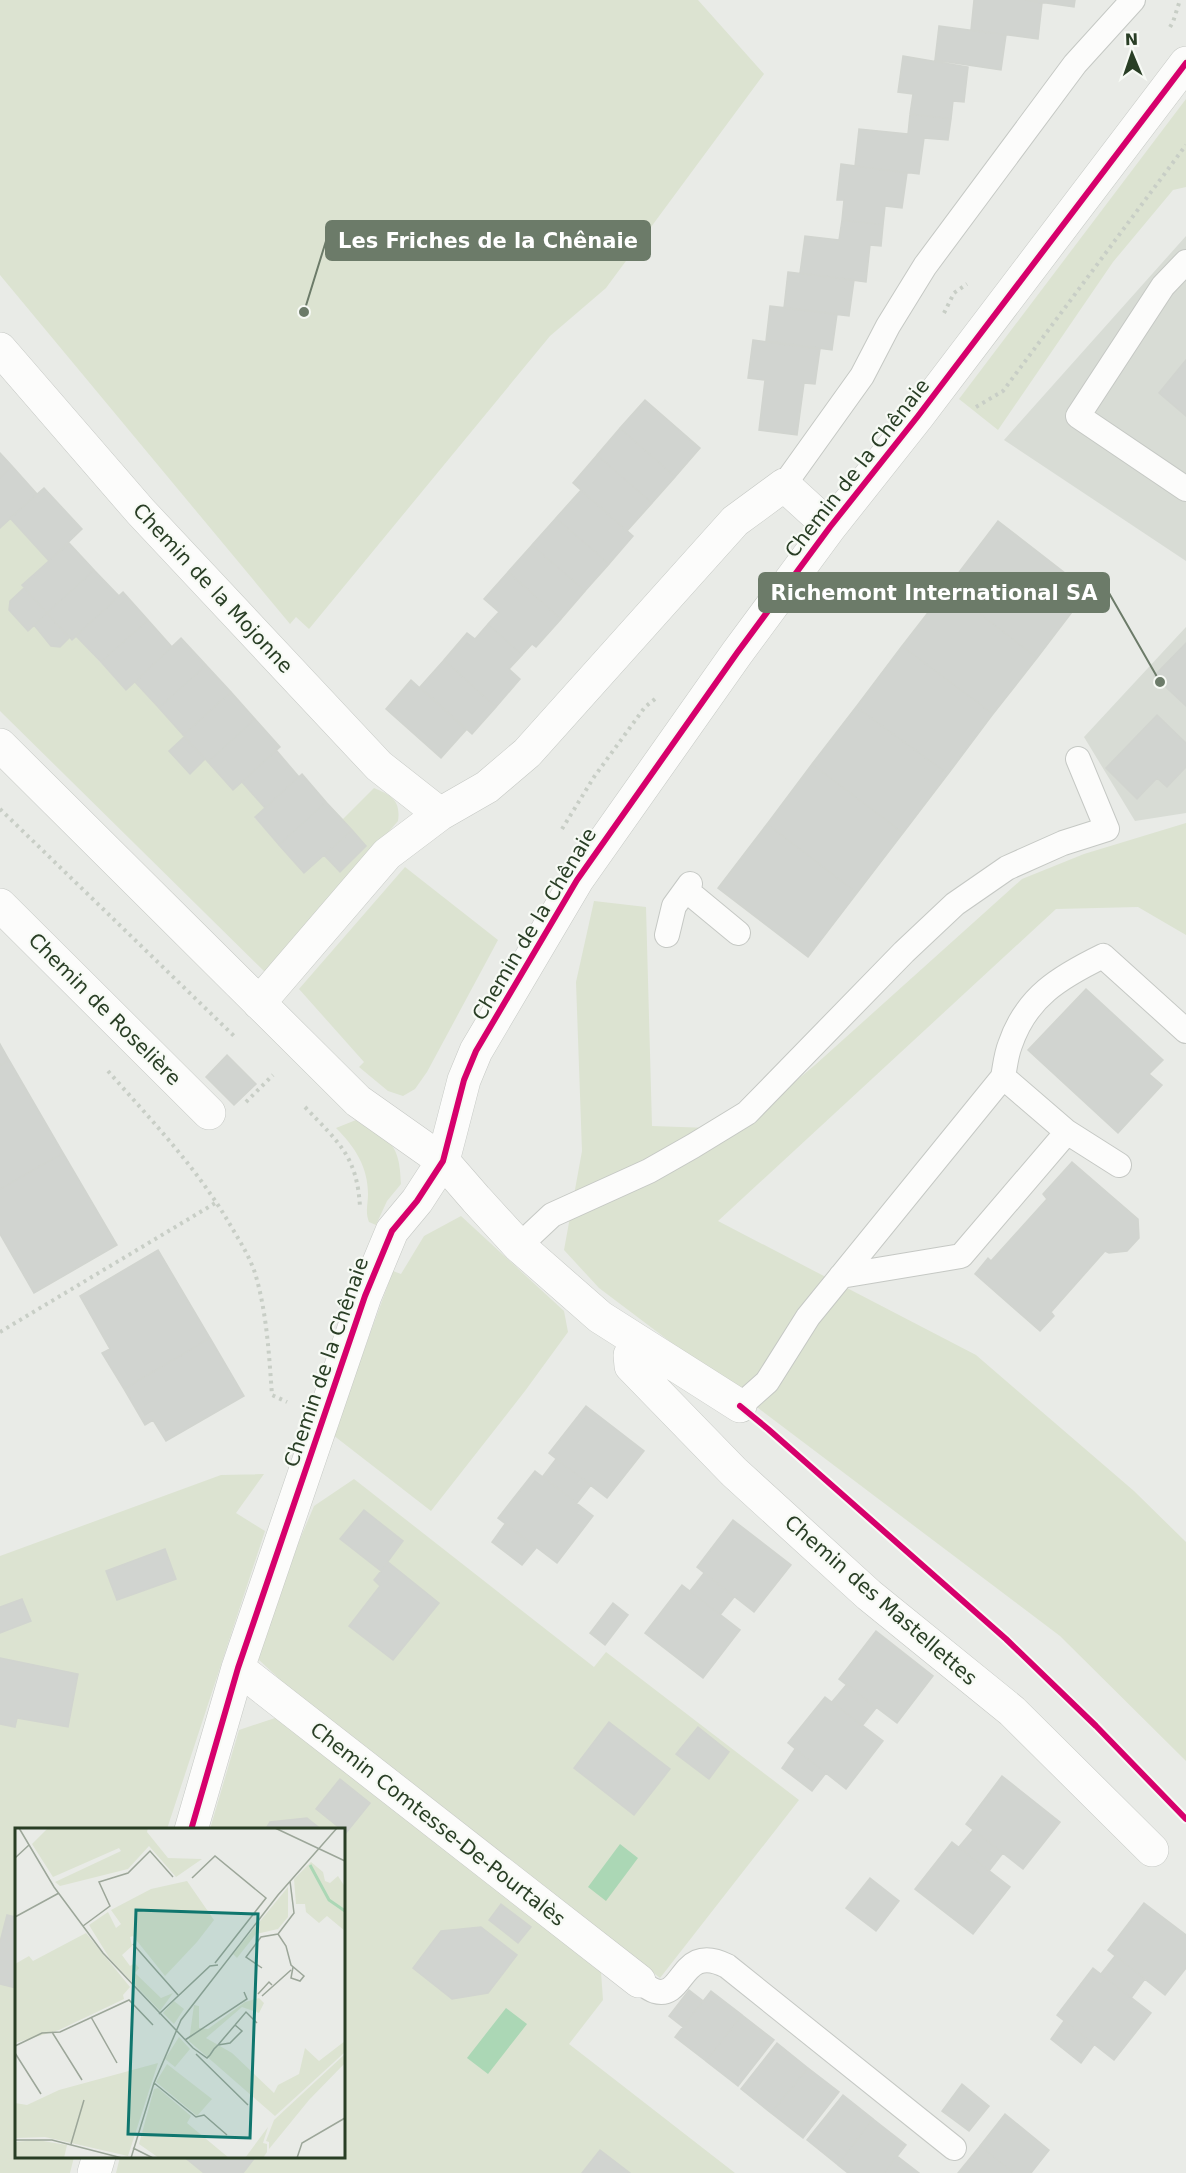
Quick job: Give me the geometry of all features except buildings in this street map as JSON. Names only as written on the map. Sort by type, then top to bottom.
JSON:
[{"type":"street","name":"Chemin de la Chênaie","points":[[192,1828],[237,1668],[365,1296],[387,1241],[443,1161],[469,1065],[576,880],[737,653],[830,527],[918,416],[1186,63]]},
{"type":"street","name":"Chemin de la Mojonne","points":[[0,349],[141,512],[380,766],[440,814]]},
{"type":"street","name":"Chemin de la Chênaie","points":[[784,485],[830,527]]},
{"type":"street","points":[[259,1003],[387,854],[440,814],[487,787],[527,753],[735,521],[784,485]]},
{"type":"street","points":[[0,745],[358,1101],[443,1161],[519,1246],[600,1317],[740,1406]]},
{"type":"street","name":"Chemin de Roselière","points":[[0,905],[209,1113]]},
{"type":"street","name":"Chemin des Mastellettes","points":[[638,1341],[630,1355],[631,1366],[734,1472],[870,1595],[1012,1711],[1152,1850]]},
{"type":"street","name":"Chemin Comtesse-De-Pourtalès","points":[[237,1668],[639,1981]]},
{"type":"street","points":[[94,2173],[99,2158]]},
{"type":"lane","points":[[784,485],[862,376],[888,326],[925,266],[1075,64],[1133,0]]},
{"type":"lane","points":[[1186,262],[1163,286],[1078,416],[1186,489]]},
{"type":"lane","points":[[519,1246],[552,1215],[649,1171],[747,1113],[904,952],[955,904],[1007,868],[1063,843],[1107,829],[1078,759]]},
{"type":"lane","points":[[667,935],[675,906],[688,887],[738,933]]},
{"type":"lane","points":[[740,1406],[767,1382],[808,1317],[1003,1077],[1010,1044],[1025,1014],[1041,994],[1062,977],[1103,956],[1186,1031]]},
{"type":"lane","points":[[1003,1077],[1067,1132],[1119,1165]]},
{"type":"lane","points":[[841,1276],[961,1256],[1067,1132]]},
{"type":"lane","points":[[639,1981],[653,1991],[662,1992],[675,1985],[694,1963],[710,1959],[727,1966],[954,2148]]},
{"type":"path","points":[[974,408],[1003,391],[1186,145]]},
{"type":"path","points":[[0,809],[239,1042]]},
{"type":"path","points":[[265,1067],[273,1075]]},
{"type":"path","points":[[107,1071],[174,1146],[217,1202],[254,1271],[263,1304],[272,1395],[296,1405]]},
{"type":"path","points":[[297,1099],[349,1156],[356,1172],[361,1211]]},
{"type":"path","points":[[0,1332],[217,1202]]},
{"type":"path","points":[[740,1406],[1006,1639],[1096,1726],[1186,1819]]},
{"type":"shaded area","points":[[0,0],[698,0],[764,74],[606,288],[550,336],[309,629],[296,617],[290,624],[0,275]]},
{"type":"shaded area","points":[[1186,99],[1186,187],[1173,190],[1113,262],[998,430],[959,399]]},
{"type":"shaded area","points":[[1186,236],[1186,561],[1004,440]]},
{"type":"shaded area","points":[[10,518],[49,561],[22,585],[24,588],[10,601],[10,610],[34,625],[51,646],[60,646],[69,638],[72,640],[76,636],[126,690],[135,682],[233,789],[242,782],[265,808],[255,818],[279,845],[326,802],[343,819],[374,788],[394,799],[398,808],[398,821],[266,973],[0,711],[0,528]]},
{"type":"shaded area","points":[[1186,627],[1186,813],[1135,821],[1084,737]]},
{"type":"shaded area","points":[[1186,823],[1186,935],[1138,907],[1056,909],[718,1221],[976,1355],[1134,1491],[1186,1542],[1186,1761],[1060,1636],[599,1288],[564,1250],[582,1151],[576,982],[594,901],[646,907],[652,1126],[738,1129],[815,1065],[1022,879],[1084,854]]},
{"type":"shaded area","points":[[405,867],[498,940],[427,1072],[415,1089],[403,1096],[388,1091],[359,1067],[364,1062],[299,989]]},
{"type":"shaded area","points":[[356,1120],[388,1140],[399,1163],[401,1184],[387,1201],[376,1225],[369,1222],[368,1218],[368,1194],[363,1166],[354,1150],[336,1128]]},
{"type":"shaded area","points":[[461,1216],[564,1311],[568,1332],[431,1511],[333,1435],[393,1271],[401,1274],[424,1236]]},
{"type":"shaded area","points":[[264,1474],[236,1513],[265,1531],[167,1828],[15,1828],[15,2158],[74,2158],[70,2173],[0,2173],[0,1556],[221,1475]]},
{"type":"shaded area","points":[[354,1479],[594,1667],[606,1652],[799,1800],[660,1978],[303,1701],[258,1659],[275,1598],[314,1506]]},
{"type":"shaded area","points":[[275,1718],[601,1972],[603,2000],[569,2044],[735,2173],[116,2173],[120,2158],[345,2158],[345,1828],[210,1828],[239,1730]]},
{"type":"shaded area","points":[[620,1844],[638,1858],[606,1901],[588,1887]]},
{"type":"shaded area","points":[[506,2008],[527,2024],[488,2074],[467,2058]]},
{"type":"cycle path","points":[[192,1828],[238,1668],[365,1296],[392,1231],[417,1201],[443,1161],[464,1080],[476,1051],[577,880],[737,653],[830,527],[918,416],[1186,63]]},
{"type":"cycle path","points":[[740,1406],[1006,1639],[1096,1726],[1186,1819]]},
{"type":"place","name":"Les Friches de la Chênaie","points":[[304,312]]},
{"type":"place","name":"Richemont International SA","points":[[1160,682]]}]
